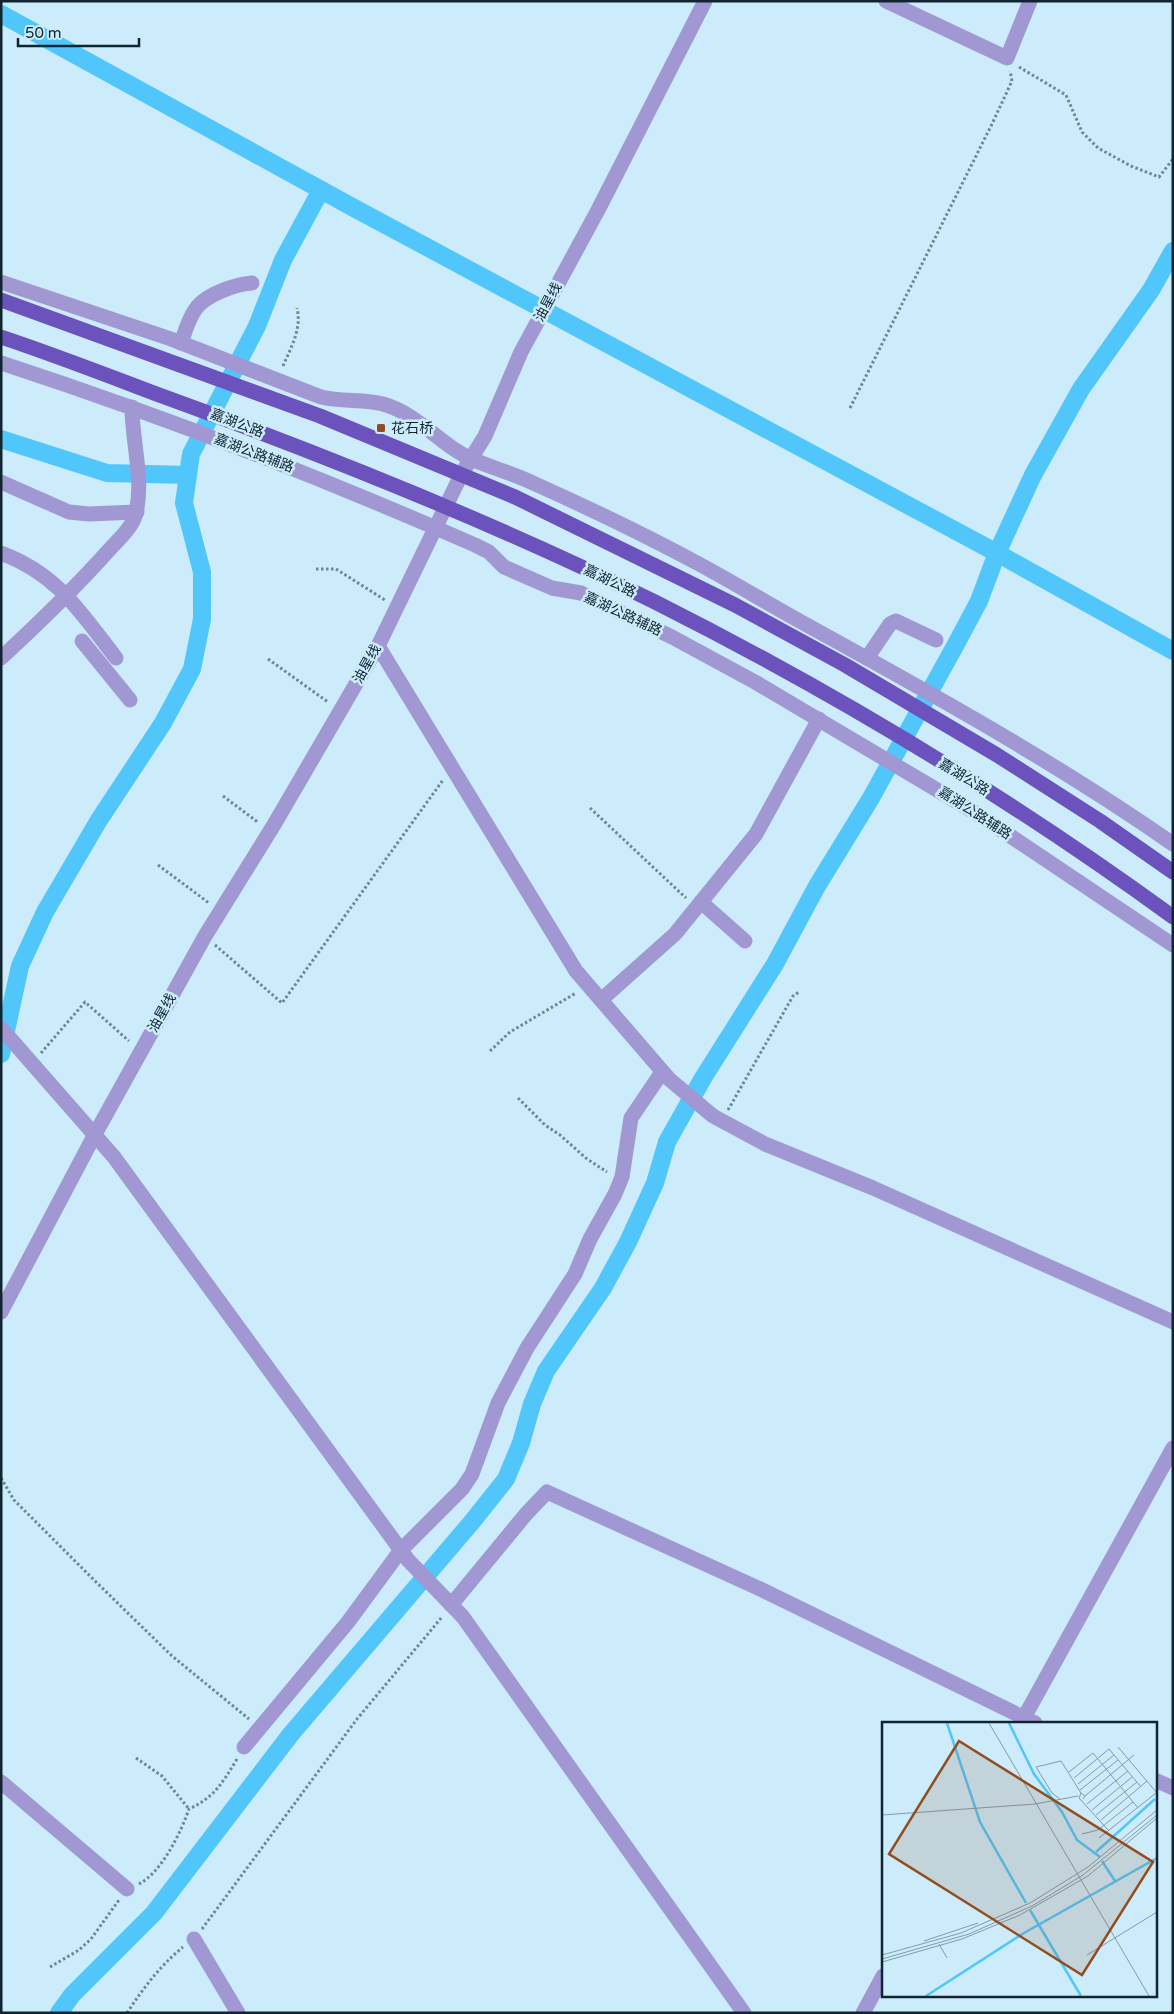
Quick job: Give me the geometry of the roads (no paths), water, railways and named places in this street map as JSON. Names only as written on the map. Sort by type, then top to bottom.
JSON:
[{"type":"main road","points":[[1,300],[320,416],[462,473],[735,605],[895,694],[1041,782],[1173,872]]},
{"type":"main road","name":"嘉湖公路","points":[[1,337],[238,423],[445,506],[657,604],[881,726],[928,754],[1026,815],[1173,917]]},
{"type":"street","name":"油星线","points":[[1,1312],[94,1136],[219,911],[270,830],[378,646],[434,527],[462,473],[485,436],[527,341],[706,1]]},
{"type":"street","points":[[886,1],[1007,58],[1030,1]]},
{"type":"street","points":[[1,282],[339,401],[382,404],[408,413],[440,440],[471,458],[532,482],[700,564],[904,678],[1093,791],[1173,844]]},
{"type":"street","points":[[187,346],[196,308],[203,301],[238,284],[252,283]]},
{"type":"street","name":"嘉湖公路辅路","points":[[1,363],[132,407],[344,488],[482,548],[504,567],[520,575],[552,588],[581,594],[672,637],[921,778],[991,822],[1173,945]]},
{"type":"street","points":[[1,658],[68,596],[135,519],[139,490],[138,460],[132,435],[132,407]]},
{"type":"street","points":[[1,482],[70,512],[137,512]]},
{"type":"street","points":[[1,553],[16,559],[49,579],[68,596],[113,654],[97,660]]},
{"type":"street","points":[[867,658],[890,624],[896,621],[936,640]]},
{"type":"street","points":[[82,641],[130,700]]},
{"type":"street","points":[[378,646],[576,970],[666,1075],[718,1119],[765,1144],[873,1188],[1173,1322]]},
{"type":"street","points":[[601,1000],[675,934],[756,834],[819,719]]},
{"type":"street","points":[[699,905],[746,941]]},
{"type":"street","points":[[1,1028],[114,1157],[405,1555],[479,1640],[744,2013]]},
{"type":"street","points":[[244,1747],[462,1489],[472,1474],[498,1403],[527,1348],[576,1274],[590,1239],[622,1177],[632,1118],[666,1075]]},
{"type":"street","points":[[447,1601],[547,1492],[758,1588],[1026,1721],[1173,1448]]},
{"type":"street","points":[[1156,1780],[1173,1788]]},
{"type":"street","points":[[1,1782],[127,1889]]},
{"type":"street","points":[[194,1939],[238,2013]]},
{"type":"street","points":[[863,2013],[882,1978]]},
{"type":"waterway","points":[[1,14],[354,208],[997,553],[1173,651]]},
{"type":"waterway","points":[[1,1054],[20,966],[45,912],[99,820],[163,723],[192,669],[202,619],[202,572],[184,503],[191,454],[257,326],[283,260],[321,190]]},
{"type":"waterway","points":[[59,2013],[72,1995],[154,1913],[291,1734],[471,1523],[506,1479],[521,1443],[532,1404],[546,1371],[603,1288],[628,1242],[655,1183],[667,1142],[703,1078],[775,964],[817,886],[871,798],[955,646],[979,601],[997,553],[1033,475],[1081,389],[1151,290],[1173,251]]},
{"type":"waterway","points":[[1,439],[107,473],[188,475]]},
{"type":"place","name":"花石桥","points":[[381,428]]}]
